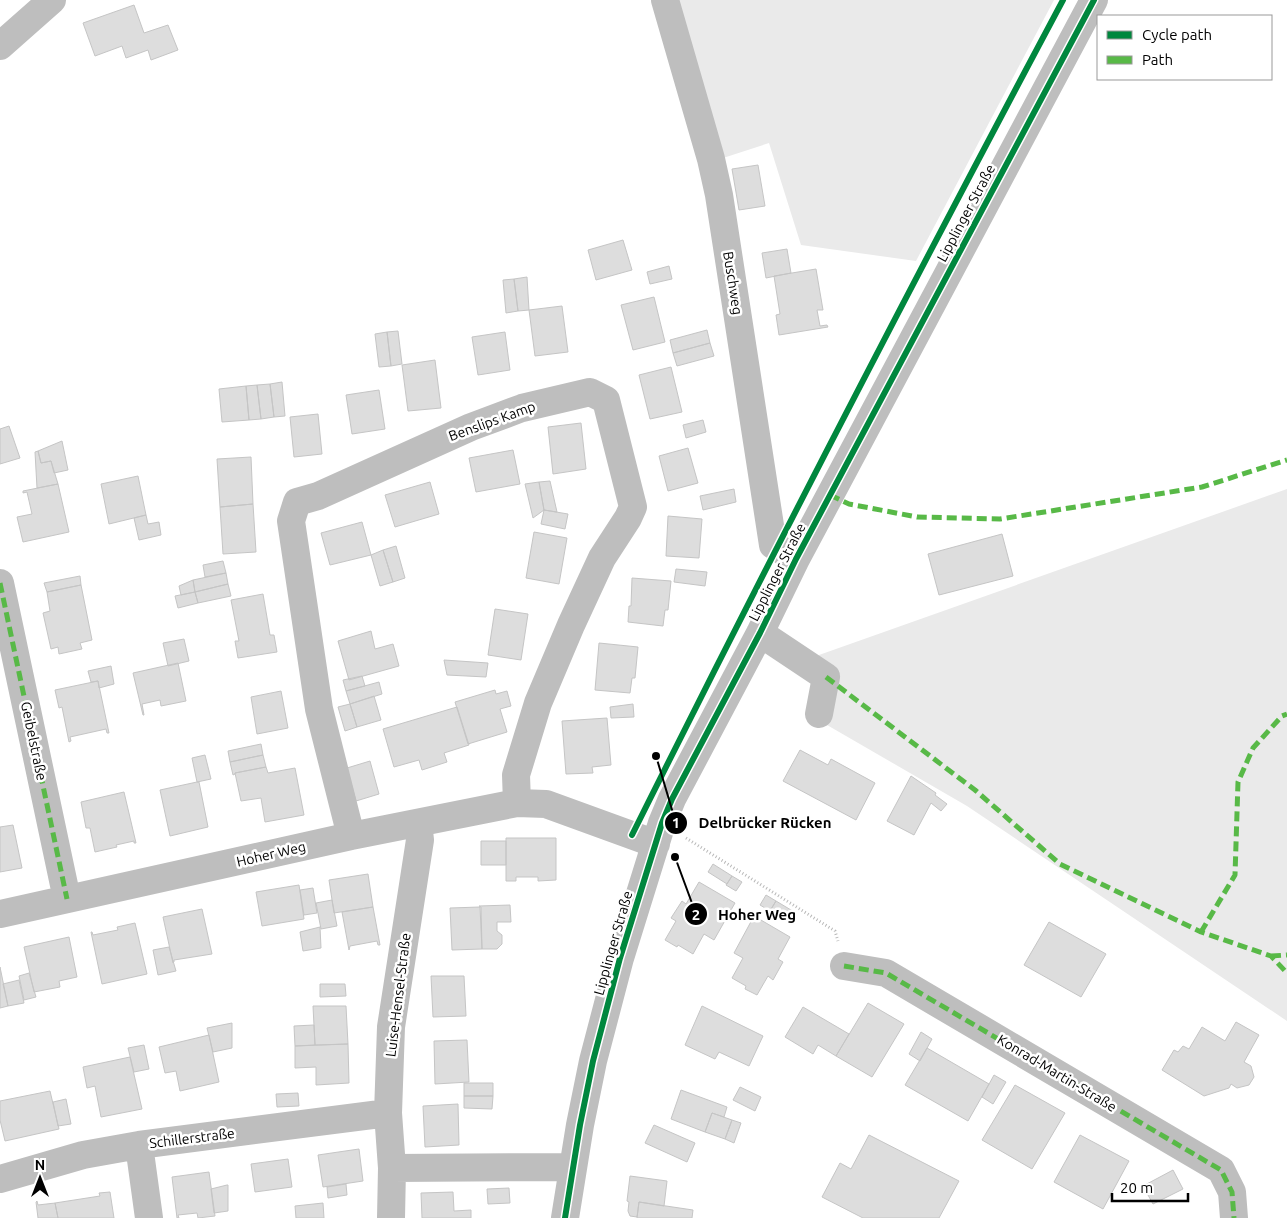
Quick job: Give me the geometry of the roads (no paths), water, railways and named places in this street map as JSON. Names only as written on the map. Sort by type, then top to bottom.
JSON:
[{"type":"street","points":[[0,46],[52,0]]},
{"type":"street","name":"Buschweg","points":[[665,0],[711,160],[719,195],[773,545],[796,560]]},
{"type":"street","name":"Lipplinger Straße","points":[[565,1218],[573,1167],[598,1045],[620,958],[659,833],[672,799],[760,633],[796,560],[1094,0]]},
{"type":"street","name":"Benslips Kamp","points":[[351,836],[318,709],[291,520],[297,502],[318,496],[471,427],[522,408],[590,392],[606,400],[631,495],[632,508],[628,518],[602,558],[538,703],[516,775],[517,803]]},
{"type":"street","name":"Geibelstraße","points":[[0,583],[67,899]]},
{"type":"street","points":[[760,633],[826,677],[819,714]]},
{"type":"street","name":"Hoher Weg","points":[[0,914],[351,836],[517,803],[546,804],[659,833]]},
{"type":"street","name":"Luise-Hensel-Straße","points":[[391,1218],[392,1168],[388,1112],[391,1027],[420,840],[418,823]]},
{"type":"street","name":"Konrad-Martin-Straße","points":[[844,966],[886,972],[1221,1170],[1232,1192],[1234,1218]]},
{"type":"street","name":"Schillerstraße","points":[[0,1179],[83,1155],[139,1145],[388,1112]]},
{"type":"street","points":[[139,1145],[150,1218]]},
{"type":"street","points":[[392,1168],[573,1167]]},
{"type":"place","name":"Delbrücker Rücken","points":[[656,756]]},
{"type":"place","name":"Hoher Weg","points":[[675,857]]}]
